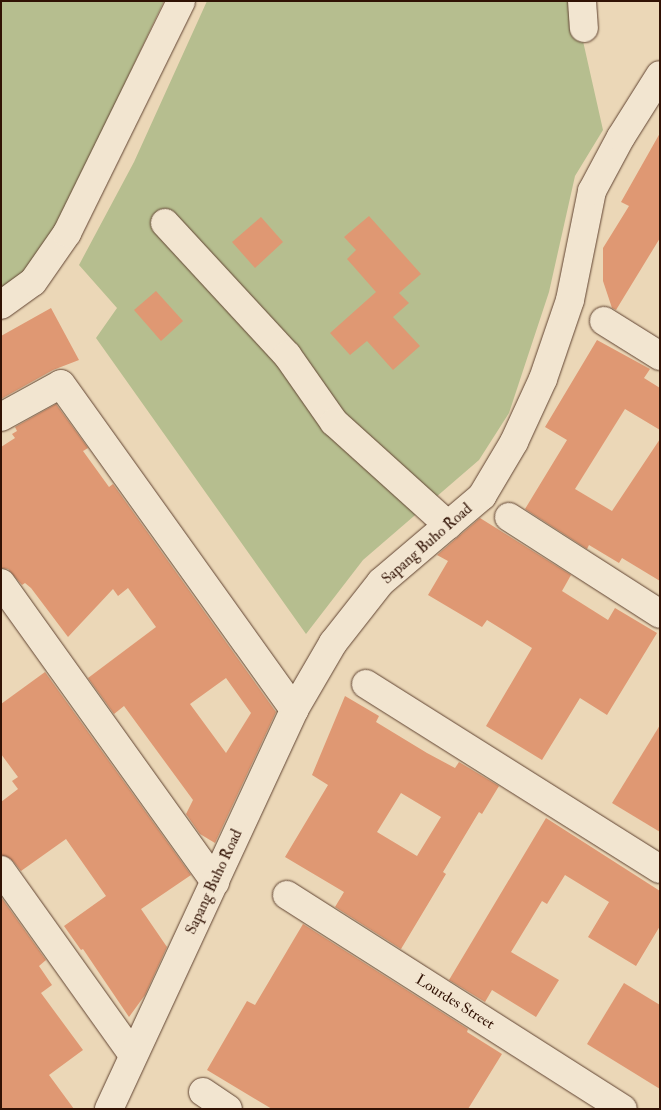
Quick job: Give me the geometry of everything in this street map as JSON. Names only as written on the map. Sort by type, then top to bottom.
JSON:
[{"type":"street","points":[[1,305],[33,282],[67,233],[181,1]]},
{"type":"street","points":[[582,1],[584,28]]},
{"type":"street","name":"Sapang Buho Road","points":[[109,1109],[294,710],[334,643],[381,582],[482,496],[514,442],[543,379],[570,300],[592,191],[621,136],[657,87]]},
{"type":"street","points":[[165,223],[287,355],[334,422],[448,525]]},
{"type":"street","points":[[604,321],[660,356]]},
{"type":"street","points":[[1,417],[61,384],[294,710]]},
{"type":"street","points":[[508,517],[660,614]]},
{"type":"street","points":[[1,583],[215,882]]},
{"type":"street","points":[[366,684],[660,869]]},
{"type":"street","points":[[1,870],[134,1055]]},
{"type":"street","name":"Lourdes Street","points":[[287,895],[623,1109]]},
{"type":"street","points":[[203,1092],[228,1109]]},
{"type":"green space","points":[[1,1],[164,1],[45,251],[1,296]]},
{"type":"green space","points":[[207,1],[574,1],[603,130],[575,176],[549,292],[509,413],[479,460],[363,560],[306,634],[96,338],[117,308],[79,265],[134,162]]},
{"type":"building","points":[[660,133],[660,238],[616,310],[612,308],[603,281],[603,248],[629,206],[621,202]]},
{"type":"building","points":[[369,216],[421,274],[399,293],[409,303],[393,317],[420,346],[393,370],[367,341],[350,355],[330,333],[376,292],[347,259],[356,250],[344,237]]},
{"type":"building","points":[[261,217],[283,242],[255,268],[232,242]]},
{"type":"building","points":[[156,291],[183,321],[161,341],[134,310]]},
{"type":"building","points":[[51,308],[79,360],[53,370],[1,399],[1,336]]},
{"type":"building","points":[[597,340],[650,369],[644,378],[660,388],[660,430],[625,409],[575,489],[612,511],[660,439],[660,581],[622,558],[619,563],[589,545],[587,549],[525,509],[567,440],[545,427]]},
{"type":"building","points":[[56,404],[88,448],[83,451],[109,487],[113,484],[276,712],[215,843],[200,834],[186,814],[193,800],[124,706],[114,714],[88,678],[156,627],[128,588],[118,596],[113,589],[68,637],[31,588],[25,583],[22,585],[8,569],[1,568],[1,447],[15,438],[12,434],[17,431],[15,427]],"holes":[[[226,678],[251,713],[226,753],[190,704]]]},
{"type":"building","points":[[480,518],[571,575],[562,591],[608,620],[615,608],[657,633],[607,715],[580,698],[542,760],[486,726],[532,648],[487,620],[482,627],[428,595],[448,561],[437,555]]},
{"type":"building","points":[[45,672],[191,875],[141,909],[167,947],[145,995],[129,1017],[83,949],[81,950],[64,926],[106,896],[66,839],[21,871],[13,861],[1,855],[1,802],[18,789],[12,781],[18,777],[1,754],[1,704]]},
{"type":"building","points":[[345,696],[379,716],[376,722],[427,753],[455,768],[459,762],[499,786],[482,814],[479,812],[443,872],[446,874],[401,949],[335,907],[344,892],[285,857],[328,785],[312,775]],"holes":[[[401,793],[441,817],[417,856],[377,832]]]},
{"type":"building","points":[[660,725],[660,832],[612,803]]},
{"type":"building","points":[[546,818],[660,891],[660,926],[636,966],[588,937],[609,902],[565,875],[547,904],[542,901],[511,952],[559,980],[536,1017],[492,990],[485,1002],[449,980]]},
{"type":"building","points":[[1,897],[46,960],[39,966],[52,985],[41,993],[83,1050],[49,1075],[74,1109],[1,1109]]},
{"type":"building","points":[[303,924],[468,1029],[467,1032],[502,1054],[468,1109],[272,1109],[207,1070],[247,1001],[255,1005]]},
{"type":"building","points":[[624,983],[660,1005],[660,1089],[587,1044]]}]
